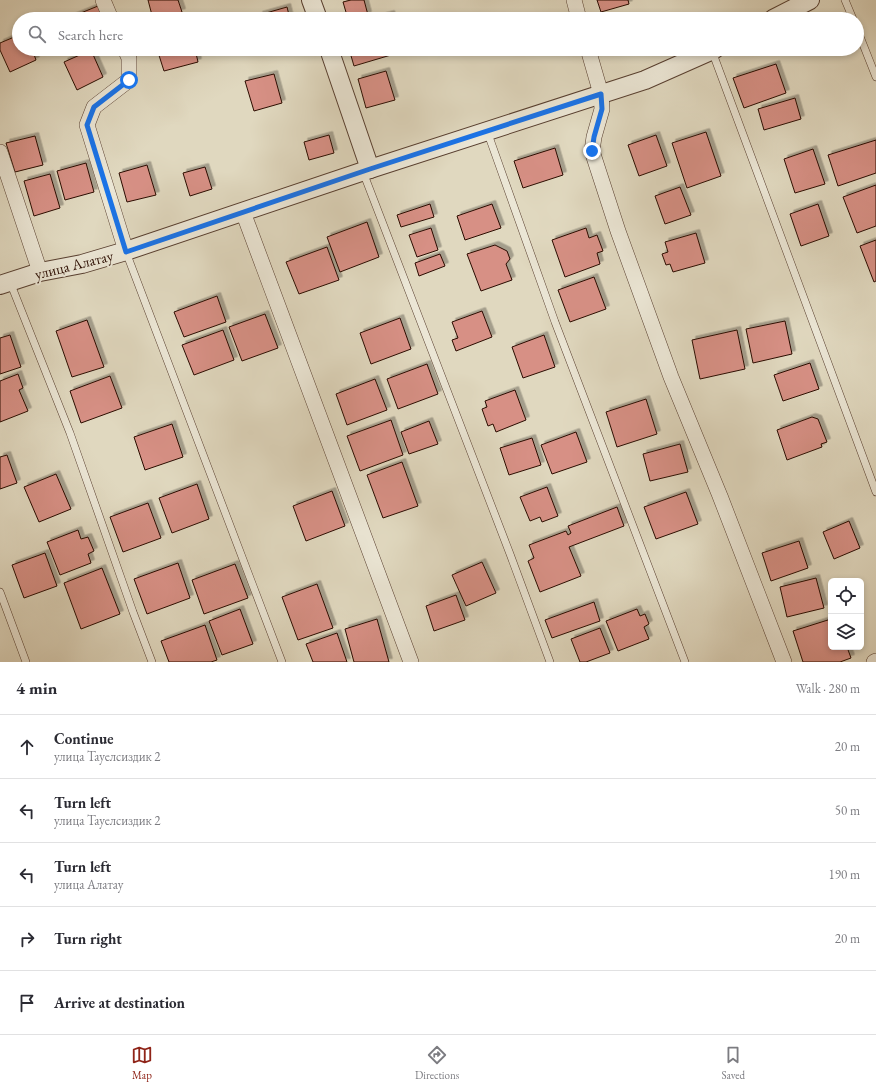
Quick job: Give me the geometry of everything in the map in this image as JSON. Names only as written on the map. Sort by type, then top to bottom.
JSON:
[{"type":"street","points":[[103,0],[108,12]]},
{"type":"street","points":[[311,0],[315,12]]},
{"type":"street","points":[[574,0],[577,12]]},
{"type":"street","points":[[787,12],[810,0]]},
{"type":"street","points":[[126,252],[87,125],[94,107],[129,80],[128,56]]},
{"type":"street","points":[[330,56],[367,170]]},
{"type":"street","points":[[590,56],[601,94],[602,109],[594,137],[592,151],[618,231],[671,377],[720,496],[784,662]]},
{"type":"street","name":"улица Алатау","points":[[5,283],[40,272],[82,264],[126,252],[487,130],[645,80],[699,56]]},
{"type":"street","points":[[0,152],[40,272]]},
{"type":"street","points":[[243,212],[411,662]]},
{"type":"lane","points":[[845,0],[850,12]]},
{"type":"lane","points":[[864,47],[876,77]]},
{"type":"lane","points":[[715,56],[876,492]]},
{"type":"lane","points":[[487,130],[555,322],[685,662]]},
{"type":"lane","points":[[367,170],[550,662]]},
{"type":"lane","points":[[126,252],[282,662]]},
{"type":"lane","points":[[5,283],[70,433],[152,662]]},
{"type":"lane","points":[[0,592],[26,662]]},
{"type":"building","points":[[148,0],[178,0],[182,12],[151,12]]},
{"type":"building","points":[[351,0],[364,0],[367,12],[346,12],[343,2]]},
{"type":"building","points":[[597,0],[628,0],[629,4],[601,12]]},
{"type":"building","points":[[98,6],[100,12],[83,12]]},
{"type":"building","points":[[287,7],[288,12],[270,12]]},
{"type":"building","points":[[12,38],[12,56],[35,56],[36,60],[10,72],[0,50],[0,43]]},
{"type":"building","points":[[78,56],[94,56],[103,77],[77,90],[64,62]]},
{"type":"building","points":[[159,56],[197,56],[198,62],[164,71]]},
{"type":"building","points":[[351,56],[388,56],[354,66]]},
{"type":"building","points":[[776,64],[786,93],[744,108],[733,78]]},
{"type":"building","points":[[386,71],[395,100],[366,108],[358,79]]},
{"type":"building","points":[[274,74],[282,103],[254,111],[245,81]]},
{"type":"building","points":[[795,98],[801,119],[764,130],[758,109]]},
{"type":"building","points":[[706,132],[721,176],[687,188],[672,143]]},
{"type":"building","points":[[329,135],[334,153],[309,160],[304,142]]},
{"type":"building","points":[[656,135],[667,166],[639,176],[628,145]]},
{"type":"building","points":[[35,136],[43,165],[15,172],[6,143]]},
{"type":"building","points":[[876,140],[876,173],[838,186],[828,155]]},
{"type":"building","points":[[555,148],[563,175],[523,188],[514,161]]},
{"type":"building","points":[[813,149],[825,184],[795,193],[784,159]]},
{"type":"building","points":[[86,163],[94,192],[65,200],[57,171]]},
{"type":"building","points":[[147,165],[156,195],[127,202],[119,173]]},
{"type":"building","points":[[205,167],[212,189],[190,196],[183,173]]},
{"type":"building","points":[[50,174],[60,208],[34,216],[24,181]]},
{"type":"building","points":[[876,185],[876,226],[857,233],[843,197]]},
{"type":"building","points":[[680,187],[691,215],[665,224],[655,196]]},
{"type":"building","points":[[430,204],[434,217],[401,227],[397,215]]},
{"type":"building","points":[[492,204],[501,228],[465,240],[457,216]]},
{"type":"building","points":[[818,204],[829,236],[801,246],[790,214]]},
{"type":"building","points":[[367,222],[379,257],[340,272],[327,237]]},
{"type":"building","points":[[431,228],[438,250],[417,257],[409,235]]},
{"type":"building","points":[[586,228],[589,238],[597,235],[603,251],[597,253],[600,264],[565,277],[552,240]]},
{"type":"building","points":[[696,233],[705,263],[673,272],[670,264],[666,265],[662,254],[668,252],[665,242]]},
{"type":"building","points":[[876,240],[876,281],[874,282],[860,246]]},
{"type":"building","points":[[495,245],[507,251],[510,259],[506,264],[512,280],[481,291],[467,254]]},
{"type":"building","points":[[327,247],[339,280],[299,294],[286,262]]},
{"type":"building","points":[[440,254],[445,266],[419,276],[415,263]]},
{"type":"building","points":[[594,277],[606,309],[570,322],[558,290]]},
{"type":"building","points":[[217,296],[226,322],[184,337],[174,312]]},
{"type":"building","points":[[482,311],[492,337],[456,351],[452,340],[458,338],[452,322]]},
{"type":"building","points":[[265,314],[278,348],[242,361],[229,327]]},
{"type":"building","points":[[400,318],[411,349],[371,364],[360,333]]},
{"type":"building","points":[[87,320],[104,367],[72,377],[56,331]]},
{"type":"building","points":[[785,321],[792,354],[753,363],[746,329]]},
{"type":"building","points":[[223,330],[234,360],[194,375],[182,345]]},
{"type":"building","points":[[737,330],[745,369],[700,379],[692,340]]},
{"type":"building","points":[[10,335],[21,367],[0,374],[0,338]]},
{"type":"building","points":[[544,335],[555,367],[523,378],[512,347]]},
{"type":"building","points":[[810,363],[819,389],[783,401],[774,375]]},
{"type":"building","points":[[427,364],[438,394],[398,409],[387,379]]},
{"type":"building","points":[[18,374],[23,388],[19,390],[28,411],[0,422],[0,381]]},
{"type":"building","points":[[110,376],[122,408],[81,423],[70,391]]},
{"type":"building","points":[[375,379],[387,410],[347,425],[336,394]]},
{"type":"building","points":[[515,390],[526,420],[496,432],[493,424],[488,426],[482,409],[487,407],[485,401]]},
{"type":"building","points":[[646,399],[657,434],[617,447],[606,412]]},
{"type":"building","points":[[812,417],[818,419],[827,442],[821,444],[822,447],[787,460],[777,430]]},
{"type":"building","points":[[391,420],[403,455],[360,471],[347,436]]},
{"type":"building","points":[[429,421],[438,444],[409,454],[401,432]]},
{"type":"building","points":[[172,424],[183,457],[145,470],[134,437]]},
{"type":"building","points":[[576,432],[587,462],[552,474],[541,445]]},
{"type":"building","points":[[532,438],[541,465],[509,475],[500,448]]},
{"type":"building","points":[[680,444],[688,472],[650,481],[643,454]]},
{"type":"building","points":[[7,455],[17,483],[0,489],[0,457]]},
{"type":"building","points":[[402,462],[418,506],[383,518],[367,475]]},
{"type":"building","points":[[56,474],[71,509],[39,522],[24,487]]},
{"type":"building","points":[[197,484],[209,519],[172,533],[159,498]]},
{"type":"building","points":[[547,487],[558,516],[542,522],[540,517],[530,521],[520,497]]},
{"type":"building","points":[[332,491],[345,526],[306,541],[293,506]]},
{"type":"building","points":[[686,492],[698,524],[656,539],[644,507]]},
{"type":"building","points":[[148,503],[161,538],[123,552],[110,517]]},
{"type":"building","points":[[617,507],[624,526],[569,547],[581,576],[540,592],[528,561],[534,558],[529,545],[566,531],[568,535],[571,533],[568,526]]},
{"type":"building","points":[[849,521],[860,548],[834,559],[823,532]]},
{"type":"building","points":[[78,530],[81,539],[88,537],[94,551],[88,554],[91,563],[60,575],[47,542]]},
{"type":"building","points":[[799,541],[808,568],[771,581],[762,553]]},
{"type":"building","points":[[45,553],[57,586],[24,598],[12,565]]},
{"type":"building","points":[[482,562],[496,593],[466,606],[452,575]]},
{"type":"building","points":[[178,563],[190,598],[147,614],[134,579]]},
{"type":"building","points":[[235,564],[248,598],[204,614],[192,580]]},
{"type":"building","points":[[102,568],[120,614],[81,629],[64,583]]},
{"type":"building","points":[[816,578],[824,608],[787,617],[780,587]]},
{"type":"building","points":[[317,584],[333,628],[298,640],[282,597]]},
{"type":"building","points":[[456,595],[465,620],[434,631],[426,606]]},
{"type":"building","points":[[594,602],[600,621],[552,638],[545,620]]},
{"type":"building","points":[[240,609],[253,644],[222,655],[209,621]]},
{"type":"building","points":[[637,609],[640,616],[645,614],[649,624],[644,627],[649,639],[618,651],[606,621]]},
{"type":"building","points":[[377,619],[389,662],[354,662],[345,629]]},
{"type":"building","points":[[828,620],[828,650],[848,650],[851,658],[840,662],[803,662],[793,631]]},
{"type":"building","points":[[205,625],[217,660],[211,662],[169,662],[161,641]]},
{"type":"building","points":[[600,628],[610,653],[586,662],[580,662],[571,639]]},
{"type":"building","points":[[337,633],[347,662],[313,662],[306,644]]},
{"type":"route","points":[[129,80],[94,107],[87,125],[126,252],[370,169],[601,94],[602,109],[594,137],[592,151]]}]
